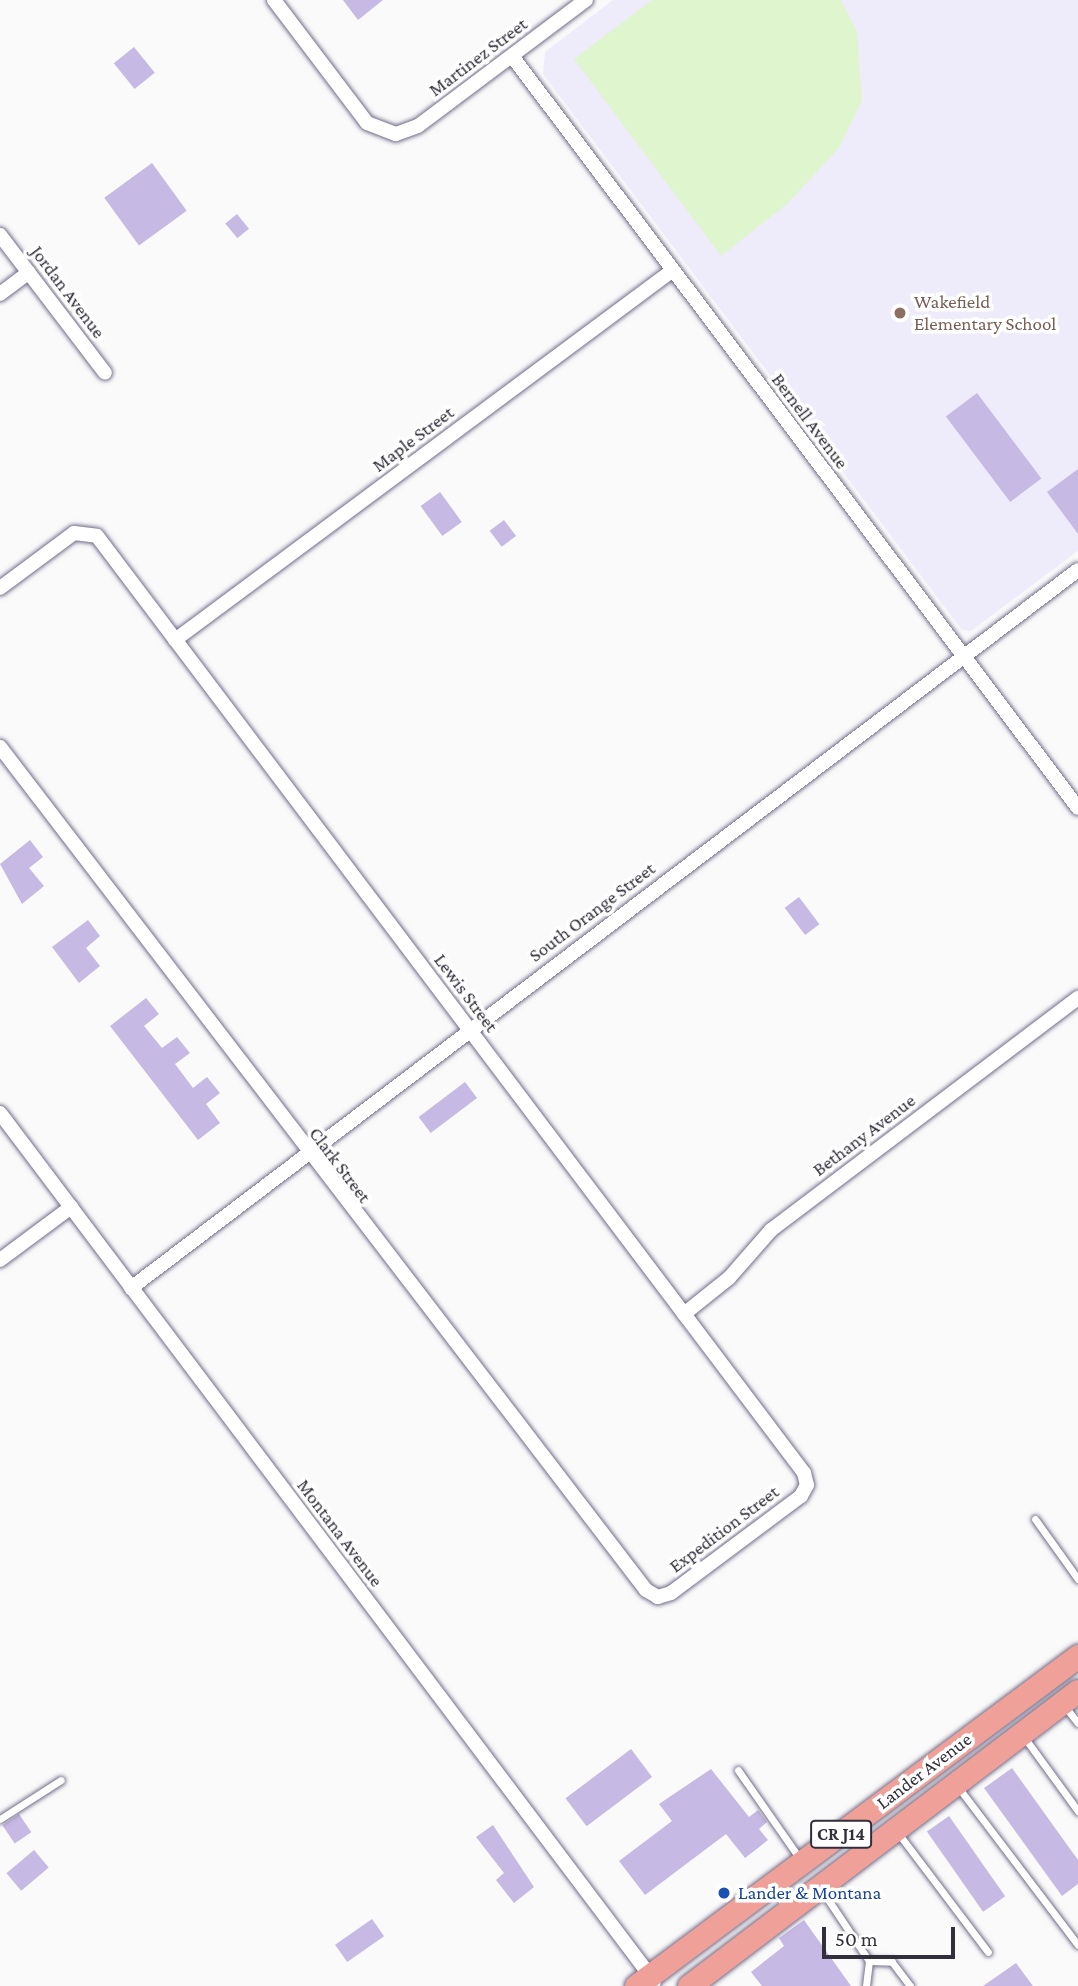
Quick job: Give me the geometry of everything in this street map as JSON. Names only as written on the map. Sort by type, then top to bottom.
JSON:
[{"type":"main road","name":"Lander Avenue","points":[[647,1982],[1078,1656]]},
{"type":"main road","name":"Lander Avenue","points":[[689,1986],[1070,1697]]},
{"type":"street","name":"Martinez Street","points":[[274,0],[362,117],[388,134],[418,126],[586,0]]},
{"type":"street","name":"Bernell Avenue","points":[[512,56],[963,656],[1076,800]]},
{"type":"street","name":"Jordan Avenue","points":[[0,235],[106,373]]},
{"type":"street","name":"Maple Street","points":[[175,640],[673,270]]},
{"type":"street","points":[[0,294],[29,272]]},
{"type":"street","name":"Lewis Street","points":[[0,588],[86,530],[175,640],[469,1029],[684,1314],[807,1485]]},
{"type":"street","name":"South Orange Street","points":[[131,1288],[469,1029],[1078,570]]},
{"type":"street","name":"Clark Street","points":[[0,747],[479,1380],[524,1428],[646,1590],[658,1597]]},
{"type":"street","name":"Bethany Avenue","points":[[684,1314],[729,1278],[771,1230],[1078,998]]},
{"type":"street","name":"Montana Avenue","points":[[0,1113],[647,1982]]},
{"type":"street","points":[[0,1260],[71,1207]]},
{"type":"street","name":"Expedition Street","points":[[658,1597],[807,1485]]},
{"type":"lane","points":[[1035,1519],[1078,1579]]},
{"type":"lane","points":[[1070,1697],[1078,1723]]},
{"type":"lane","points":[[1021,1734],[1078,1811]]},
{"type":"lane","points":[[738,1770],[803,1863]]},
{"type":"lane","points":[[0,1819],[61,1780]]},
{"type":"lane","points":[[956,1784],[1078,1945]]},
{"type":"lane","points":[[895,1830],[988,1952]]},
{"type":"lane","points":[[819,1886],[869,1961],[866,1986]]},
{"type":"lane","points":[[869,1961],[892,1962],[910,1986]]},
{"type":"shaded area","name":"Wakefield Elementary School","points":[[613,0],[1078,0],[1078,551],[971,631],[962,630],[543,74],[545,52]]},
{"type":"green space","points":[[652,0],[841,0],[857,32],[862,101],[839,148],[787,204],[721,256],[574,59]]},
{"type":"building","points":[[343,0],[383,0],[358,20]]},
{"type":"building","points":[[134,47],[155,73],[135,89],[114,63]]},
{"type":"building","points":[[152,163],[187,211],[139,245],[104,198]]},
{"type":"building","points":[[237,214],[249,229],[237,238],[225,223]]},
{"type":"building","points":[[977,393],[1041,478],[1010,502],[946,416]]},
{"type":"building","points":[[1078,469],[1078,534],[1047,492]]},
{"type":"building","points":[[440,492],[462,522],[442,536],[421,506]]},
{"type":"building","points":[[504,520],[516,536],[502,547],[490,531]]},
{"type":"building","points":[[30,840],[43,857],[29,868],[44,886],[22,904],[0,864]]},
{"type":"building","points":[[799,897],[819,924],[805,935],[785,908]]},
{"type":"building","points":[[88,920],[100,936],[86,948],[100,966],[79,983],[52,947]]},
{"type":"building","points":[[146,998],[159,1014],[144,1026],[162,1048],[177,1037],[190,1053],[175,1064],[193,1088],[207,1077],[220,1093],[206,1104],[220,1123],[198,1140],[110,1026]]},
{"type":"building","points":[[465,1082],[477,1098],[431,1133],[419,1117]]},
{"type":"building","points":[[631,1749],[652,1777],[587,1826],[566,1798]]},
{"type":"building","points":[[1012,1768],[1078,1860],[1078,1884],[1062,1896],[984,1788]]},
{"type":"building","points":[[711,1769],[749,1817],[758,1810],[767,1822],[759,1829],[768,1840],[745,1858],[726,1834],[645,1895],[619,1861],[672,1821],[659,1804]]},
{"type":"building","points":[[19,1814],[31,1832],[15,1843],[2,1825]]},
{"type":"building","points":[[949,1816],[1005,1896],[983,1912],[927,1831]]},
{"type":"building","points":[[493,1825],[534,1887],[514,1903],[496,1880],[504,1873],[476,1837]]},
{"type":"building","points":[[34,1850],[49,1868],[21,1891],[6,1873]]},
{"type":"building","points":[[372,1919],[384,1936],[347,1962],[335,1945]]},
{"type":"building","points":[[804,1920],[851,1986],[762,1986],[751,1972],[784,1946],[779,1938]]},
{"type":"building","points":[[1016,1963],[1033,1986],[983,1986]]},
{"type":"place","name":"Wakefield Elementary School","points":[[900,313]]},
{"type":"place","name":"Lander & Montana","points":[[724,1893]]}]
